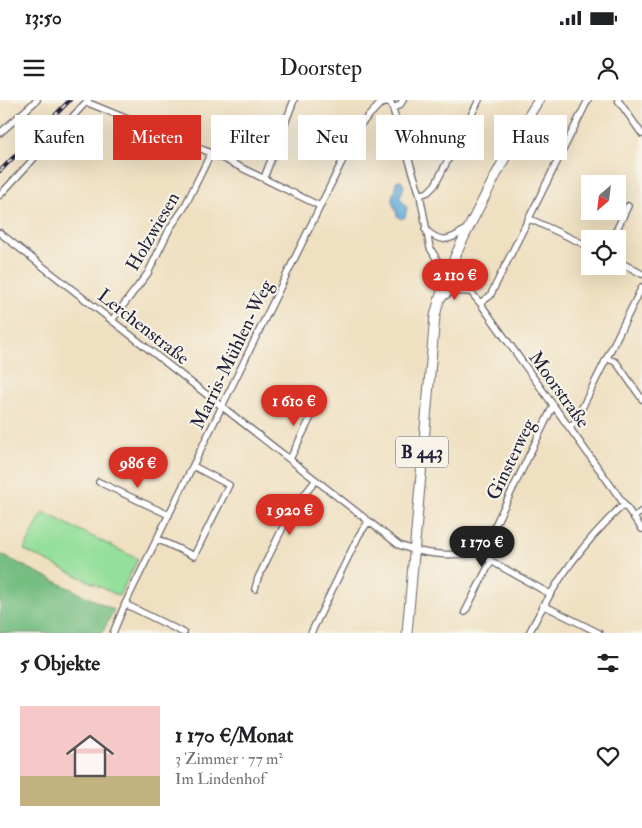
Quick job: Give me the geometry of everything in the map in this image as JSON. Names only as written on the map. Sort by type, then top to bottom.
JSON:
[{"type":"main road","name":"B 443","points":[[406,633],[435,316],[438,302],[447,272],[469,227],[505,157],[539,100]]},
{"type":"street","points":[[0,133],[36,100]]},
{"type":"street","points":[[264,178],[294,100]]},
{"type":"street","name":"Moorstraße","points":[[390,100],[420,195],[430,248],[436,260],[447,272],[464,284],[480,303],[642,529]]},
{"type":"street","name":"Marris-Mühlen-Weg","points":[[113,633],[157,538],[360,125],[379,104],[390,100]]},
{"type":"street","points":[[393,108],[400,105],[403,100]]},
{"type":"street","points":[[420,195],[428,192],[435,185],[479,100]]},
{"type":"street","points":[[480,303],[490,296],[588,100]]},
{"type":"street","points":[[618,100],[642,134]]},
{"type":"street","points":[[0,195],[87,101],[211,152]]},
{"type":"street","name":"Holzwiesen","points":[[112,320],[148,273],[170,228],[184,208],[211,152]]},
{"type":"street","points":[[227,160],[320,206]]},
{"type":"street","points":[[616,230],[628,206]]},
{"type":"street","points":[[530,219],[581,243]]},
{"type":"street","points":[[426,228],[432,235],[445,240],[451,240],[469,227]]},
{"type":"street","name":"Lerchenstraße","points":[[0,233],[399,545],[414,551]]},
{"type":"street","points":[[626,265],[642,274]]},
{"type":"street","points":[[569,427],[576,422],[642,288]]},
{"type":"street","points":[[438,302],[452,291],[470,292]]},
{"type":"street","points":[[608,358],[616,362],[642,399]]},
{"type":"street","points":[[290,459],[317,405]]},
{"type":"street","name":"Ginsterweg","points":[[478,551],[485,546],[553,406]]},
{"type":"street","points":[[157,538],[194,556],[229,485],[193,466]]},
{"type":"street","points":[[255,589],[258,578],[290,514],[316,480]]},
{"type":"street","points":[[99,482],[168,516]]},
{"type":"street","points":[[529,633],[543,605],[568,564],[597,530],[624,504]]},
{"type":"street","points":[[634,517],[642,511]]},
{"type":"street","points":[[311,633],[359,535],[369,521]]},
{"type":"street","points":[[414,551],[468,554],[478,551],[491,561],[550,594]]},
{"type":"street","points":[[465,612],[491,561]]},
{"type":"street","points":[[125,604],[184,633]]},
{"type":"street","points":[[543,605],[599,633]]},
{"type":"green space","points":[[43,512],[138,559],[119,596],[24,550]]},
{"type":"green space","points":[[0,554],[114,610],[102,633],[0,633]]},
{"type":"water","points":[[396,181],[401,181],[404,186],[400,198],[407,208],[405,217],[401,219],[397,216],[392,200],[396,190]]},
{"type":"railway","points":[[0,171],[70,100]]}]
